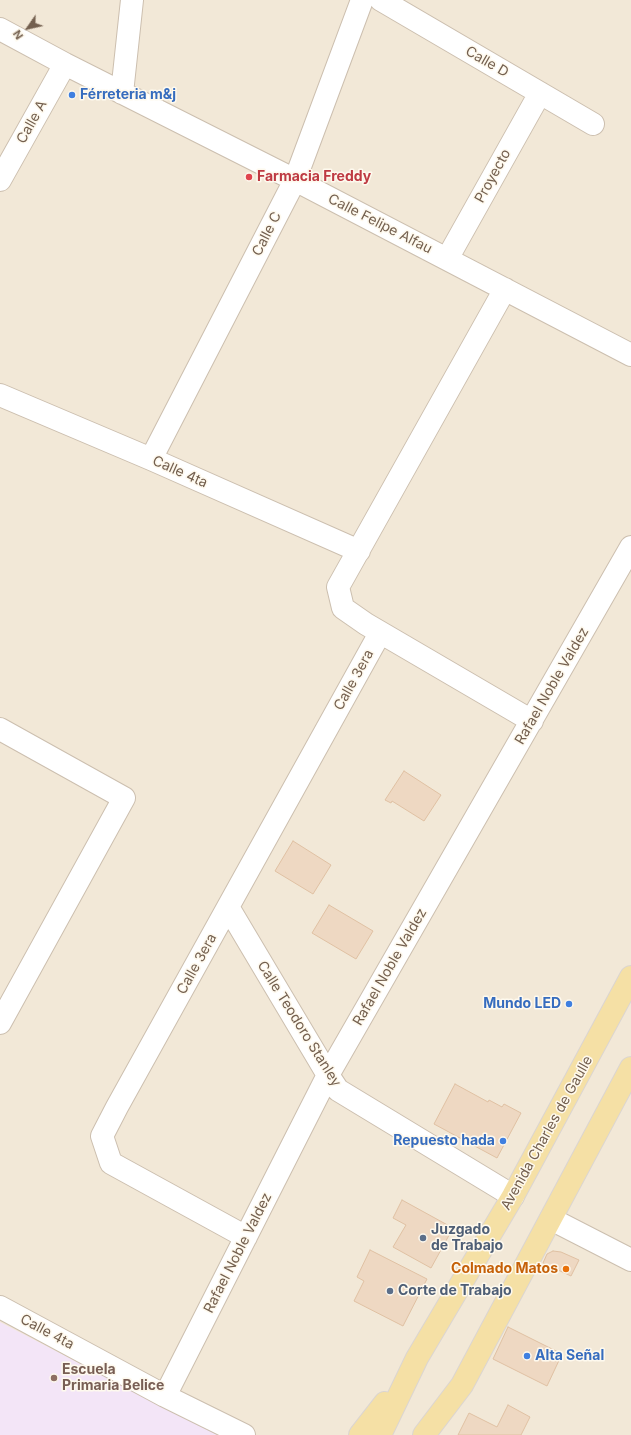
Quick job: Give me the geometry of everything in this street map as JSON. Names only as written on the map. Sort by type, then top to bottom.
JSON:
[{"type":"main road","name":"Avenida Charles de Gaulle","points":[[380,1435],[418,1358],[513,1196],[631,977]]},
{"type":"main road","points":[[439,1435],[462,1385],[631,1068]]},
{"type":"main road","points":[[360,1435],[418,1358]]},
{"type":"main road","points":[[424,1435],[462,1385]]},
{"type":"street","points":[[122,93],[132,0]]},
{"type":"street","name":"Calle C","points":[[151,459],[295,180],[362,0]]},
{"type":"street","name":"Calle D","points":[[381,0],[593,124]]},
{"type":"street","name":"Calle Felipe Alfau","points":[[0,29],[65,64],[295,180],[631,355]]},
{"type":"street","name":"Calle A","points":[[0,180],[65,64]]},
{"type":"street","name":"Proyecto","points":[[447,259],[540,93]]},
{"type":"street","points":[[505,289],[338,587],[343,608],[380,633],[532,721]]},
{"type":"street","name":"Calle 4ta","points":[[0,395],[151,459],[359,551]]},
{"type":"street","name":"Rafael Noble Valdez","points":[[165,1396],[328,1075],[631,546]]},
{"type":"street","name":"Calle 3era","points":[[246,1237],[111,1163],[102,1136],[380,633]]},
{"type":"street","points":[[0,729],[124,798],[0,1023]]},
{"type":"street","name":"Calle Teodoro Stanley","points":[[228,907],[338,1090],[513,1196]]},
{"type":"street","points":[[551,1218],[631,1260]]},
{"type":"street","name":"Calle 4ta","points":[[0,1307],[165,1396],[244,1435]]},
{"type":"shaded area","points":[[0,0],[631,0],[631,1435],[0,1435]]},
{"type":"shaded area","name":"Escuela Primaria Belice","points":[[0,1322],[218,1435],[0,1435]]},
{"type":"building","points":[[404,771],[441,795],[424,821],[392,801],[391,803],[385,800]]},
{"type":"building","points":[[293,841],[331,865],[313,894],[275,871]]},
{"type":"building","points":[[329,905],[373,931],[356,959],[312,933]]},
{"type":"building","points":[[455,1084],[488,1102],[489,1100],[502,1107],[504,1104],[521,1113],[497,1158],[434,1124]]},
{"type":"building","name":"Juzgado de Trabajo","points":[[402,1200],[453,1228],[431,1268],[393,1247],[406,1225],[393,1218]]},
{"type":"building","name":"Corte de Trabajo","points":[[370,1250],[427,1279],[403,1326],[354,1301],[364,1281],[357,1277]]},
{"type":"building","name":"Colmado Matos","points":[[553,1251],[561,1252],[579,1260],[571,1276],[543,1263],[547,1254]]},
{"type":"building","name":"Alta Señal","points":[[508,1327],[562,1354],[547,1386],[493,1359]]},
{"type":"building","points":[[508,1405],[530,1417],[521,1435],[458,1435],[469,1413],[497,1427]]},
{"type":"place","name":"Férreteria m&j","points":[[72,95]]},
{"type":"place","name":"Farmacia Freddy","points":[[249,177]]},
{"type":"place","name":"Mundo LED","points":[[569,1004]]},
{"type":"place","name":"Repuesto hada","points":[[503,1141]]},
{"type":"place","name":"Juzgado de Trabajo","points":[[423,1238]]},
{"type":"place","name":"Colmado Matos","points":[[566,1269]]},
{"type":"place","name":"Corte de Trabajo","points":[[390,1291]]},
{"type":"place","name":"Alta Señal","points":[[527,1356]]},
{"type":"place","name":"Escuela Primaria Belice","points":[[54,1378]]}]
